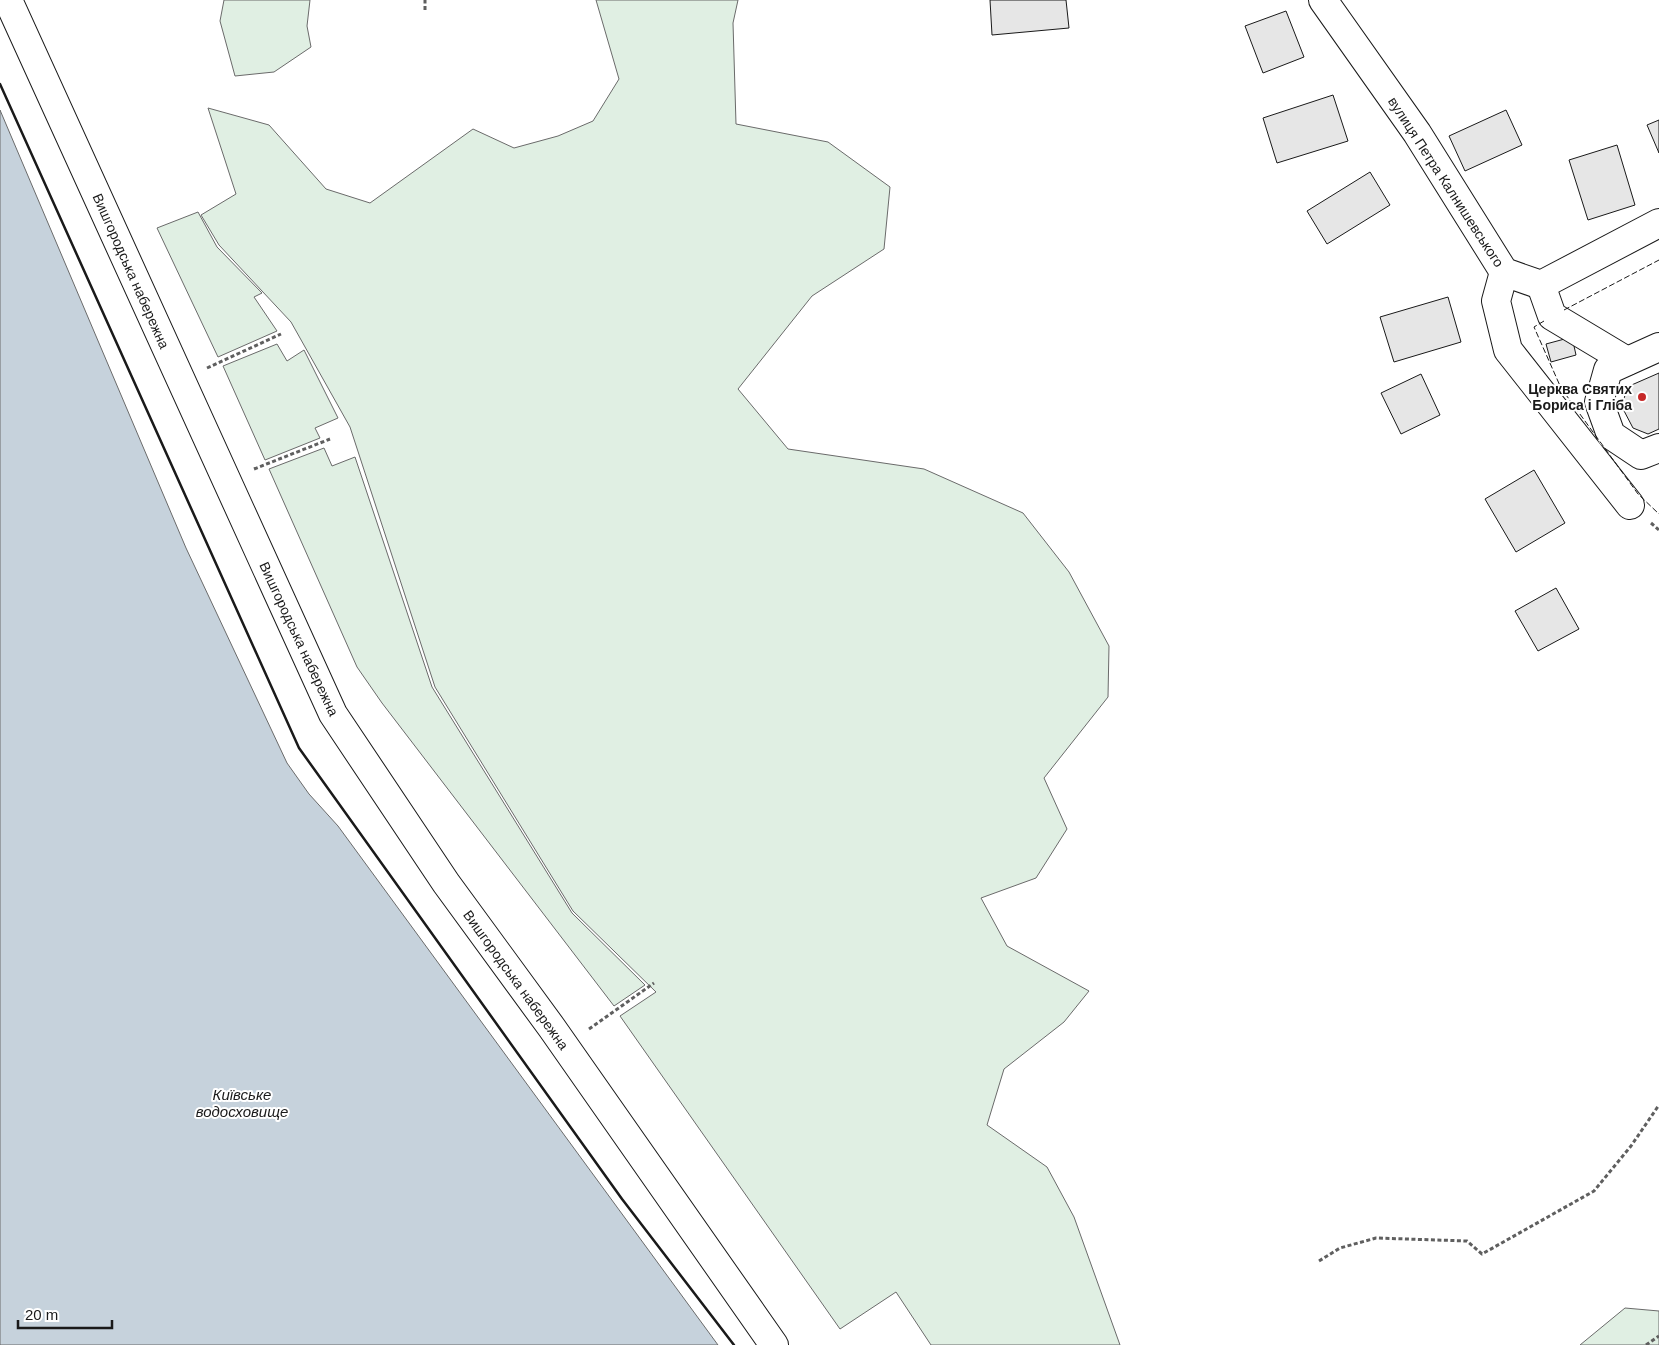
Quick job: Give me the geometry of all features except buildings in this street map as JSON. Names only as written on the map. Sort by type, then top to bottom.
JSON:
[{"type":"street","name":"Вишгородська набережна","points":[[8,0],[333,714],[446,883],[564,1046],[774,1345]]},
{"type":"street","name":"вулиця Петра Калнишевського","points":[[1323,0],[1417,133],[1504,272],[1541,285]]},
{"type":"street","points":[[1628,361],[1552,316],[1541,285],[1659,223]]},
{"type":"street","points":[[1504,272],[1496,301],[1508,350],[1630,505]]},
{"type":"street","points":[[1659,347],[1608,370],[1598,402],[1611,435],[1641,455],[1659,448]]},
{"type":"path","points":[[425,0],[425,10]]},
{"type":"path","points":[[180,380],[282,334]]},
{"type":"path","points":[[227,482],[330,439]]},
{"type":"path","points":[[564,1046],[654,983]]},
{"type":"path","points":[[1318,1261],[1340,1248],[1376,1238],[1467,1241],[1482,1254],[1594,1191],[1631,1146],[1659,1105]]},
{"type":"path","points":[[1646,1345],[1659,1336]]},
{"type":"green space","points":[[224,0],[310,0],[307,26],[311,47],[274,72],[235,76],[220,21]]},
{"type":"green space","points":[[596,0],[738,0],[733,23],[736,124],[828,142],[890,187],[884,249],[812,296],[738,389],[788,449],[924,469],[1023,513],[1069,572],[1109,646],[1108,697],[1044,778],[1067,829],[1036,878],[981,898],[1007,946],[1089,991],[1064,1022],[1004,1069],[987,1125],[1047,1167],[1074,1217],[1120,1345],[931,1345],[896,1292],[840,1329],[620,1016],[656,992],[573,911],[435,687],[350,427],[291,322],[219,245],[201,215],[236,194],[208,108],[269,125],[326,189],[370,203],[473,129],[514,148],[558,136],[593,121],[619,79]]},
{"type":"green space","points":[[198,212],[217,247],[262,293],[254,297],[277,331],[218,357],[157,228]]},
{"type":"green space","points":[[277,344],[287,361],[304,350],[338,418],[315,428],[320,438],[265,460],[223,366]]},
{"type":"green space","points":[[324,448],[332,466],[355,457],[432,687],[572,913],[645,985],[614,1006],[382,703],[357,667],[269,469]]},
{"type":"green space","points":[[1625,1308],[1659,1311],[1659,1345],[1580,1345]]},
{"type":"water","name":"Київське водосховище","points":[[0,110],[186,548],[287,763],[309,794],[338,826],[718,1345],[0,1345]]},
{"type":"fence","points":[[1564,310],[1659,260]]},
{"type":"fence","points":[[1544,321],[1534,327],[1561,388],[1638,494],[1659,514]]},
{"type":"wall","points":[[0,84],[299,748],[622,1199],[734,1345]]},
{"type":"place","name":"Церква Святих Бориса і Гліба","points":[[1642,397]]}]
